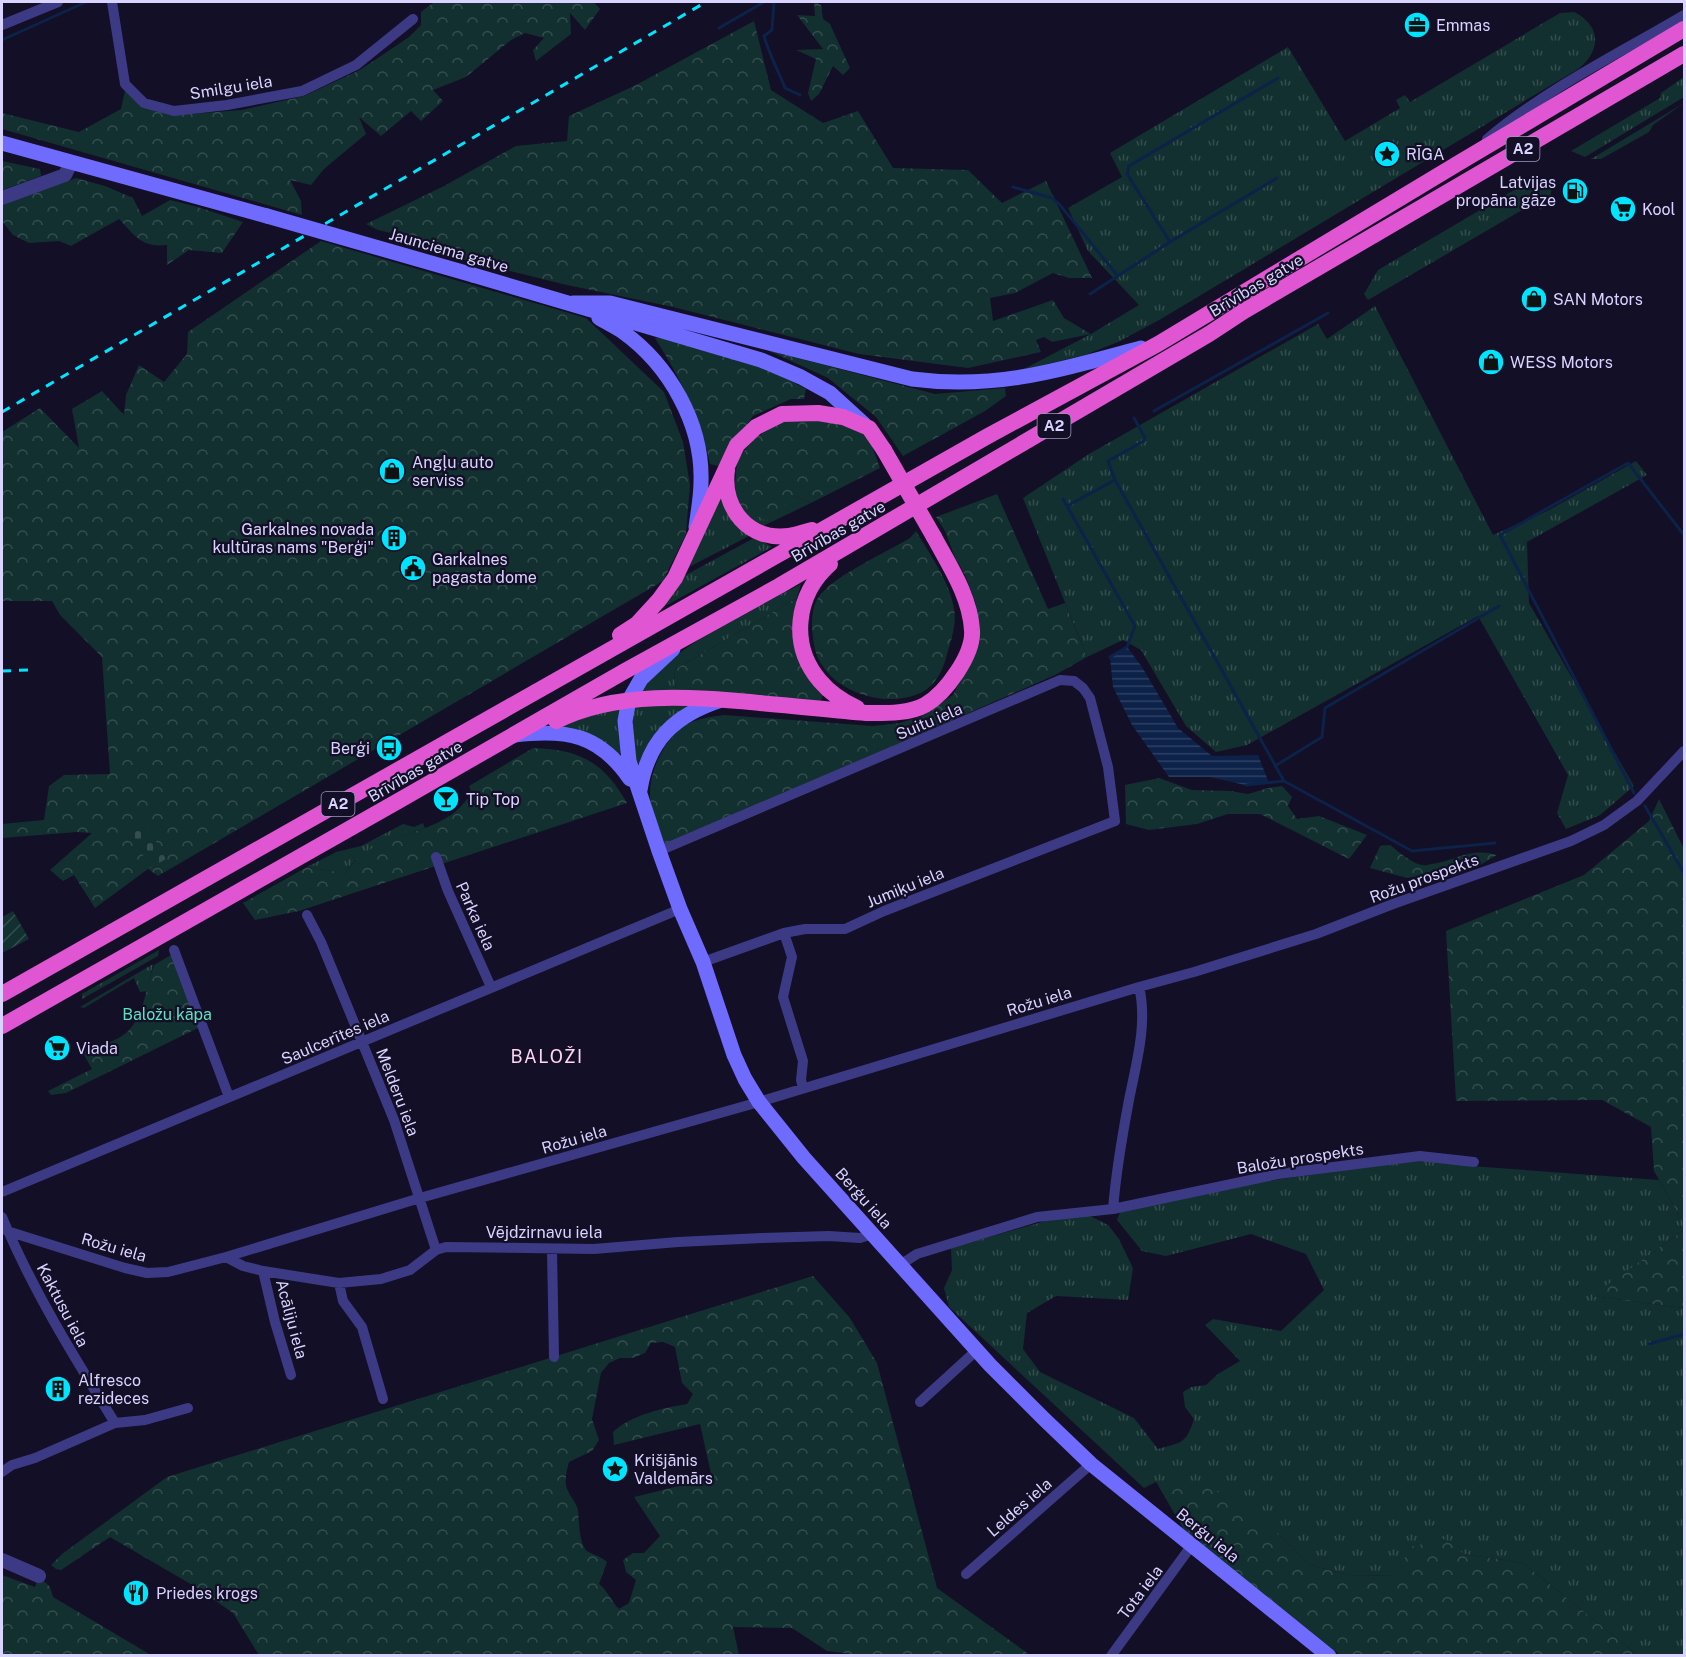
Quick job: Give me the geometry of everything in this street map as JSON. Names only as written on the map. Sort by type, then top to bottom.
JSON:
[{"type":"highway","name":"Brīvības gatve","points":[[2,994],[978,442],[1158,344],[1684,29]]},
{"type":"highway","name":"Brīvības gatve","points":[[2,1026],[899,517],[1209,334],[1244,311],[1684,54]]},
{"type":"highway","points":[[531,733],[568,714],[629,700],[684,698],[889,713],[924,705],[944,689],[968,655],[973,632],[968,606],[934,537],[869,428],[843,417],[818,413],[782,414],[756,427],[737,445],[675,578],[659,600],[637,624],[577,661],[559,681]]},
{"type":"highway","points":[[729,460],[726,481],[731,508],[752,529],[764,534],[787,536],[835,524]]},
{"type":"highway","points":[[866,713],[841,700],[819,681],[806,659],[800,634],[801,612],[810,586],[820,573],[832,562],[886,530],[899,517]]},
{"type":"main road","name":"Jaunciema gatve","points":[[2,143],[573,303],[761,360],[801,377],[830,393],[869,428]]},
{"type":"main road","points":[[573,303],[609,303],[912,379],[933,382],[998,381],[1025,378],[1158,344]]},
{"type":"main road","points":[[573,303],[623,332],[651,358],[672,383],[693,428],[700,461],[701,480],[695,531]]},
{"type":"main road","name":"Berģu iela","points":[[687,636],[641,679],[629,700],[625,737],[629,761],[658,851],[703,962],[734,1055],[759,1102],[804,1158],[977,1350],[1043,1418],[1091,1464],[1329,1656]]},
{"type":"main road","points":[[639,793],[653,752],[669,729],[679,719],[697,708],[723,700]]},
{"type":"main road","points":[[512,736],[559,732],[584,738],[596,744],[619,764],[639,793]]},
{"type":"street","points":[[2,25],[57,2]]},
{"type":"street","name":"Smilgu iela","points":[[112,2],[124,84],[144,104],[174,111],[227,105],[302,91],[356,64],[413,19]]},
{"type":"street","points":[[1462,160],[1507,122],[1684,15]]},
{"type":"street","points":[[2,198],[65,175],[71,163]]},
{"type":"street","name":"Suitu iela","points":[[658,851],[1060,680],[1074,681],[1090,698],[1108,767],[1115,821]]},
{"type":"street","name":"Rožu prospekts","points":[[1143,986],[1316,934],[1586,834],[1604,825],[1637,801],[1684,751]]},
{"type":"street","name":"Jumiķu iela","points":[[703,962],[784,933],[805,929],[845,929],[884,911],[1115,821]]},
{"type":"street","name":"Parka iela","points":[[436,857],[448,891],[491,987]]},
{"type":"street","name":"Saulcerītes iela","points":[[2,1192],[680,909]]},
{"type":"street","name":"Melderu iela","points":[[307,915],[321,942],[394,1119],[436,1250]]},
{"type":"street","points":[[784,933],[792,957],[783,997],[803,1061],[801,1080],[803,1088]]},
{"type":"street","points":[[174,950],[229,1097]]},
{"type":"street","points":[[900,1264],[917,1254],[1037,1217],[1113,1209],[1116,1168],[1138,1049],[1143,986]]},
{"type":"street","name":"Rožu iela","points":[[7,1231],[125,1268],[147,1273],[168,1272],[759,1102],[1143,986]]},
{"type":"street","name":"Baložu prospekts","points":[[1113,1209],[1278,1174],[1420,1156],[1474,1162]]},
{"type":"street","points":[[2,1217],[7,1231]]},
{"type":"street","name":"Kaktusu iela","points":[[7,1231],[78,1366],[115,1423]]},
{"type":"street","name":"Vējdzirnavu iela","points":[[436,1250],[446,1247],[594,1249],[678,1242],[773,1238],[829,1236],[860,1238],[873,1234]]},
{"type":"street","points":[[226,1257],[243,1266],[263,1271],[339,1283],[381,1279],[410,1269],[436,1250]]},
{"type":"street","points":[[552,1250],[554,1357]]},
{"type":"street","name":"Acāliju iela","points":[[263,1271],[291,1375]]},
{"type":"street","points":[[339,1283],[343,1301],[362,1327],[383,1399]]},
{"type":"street","points":[[920,1402],[977,1350]]},
{"type":"street","points":[[2,1472],[12,1465],[36,1458],[115,1423],[145,1419],[188,1408]]},
{"type":"street","name":"Leldes iela","points":[[966,1574],[1091,1464]]},
{"type":"street","name":"Tota iela","points":[[1111,1656],[1192,1545]]},
{"type":"street","points":[[2,1560],[39,1576]]},
{"type":"green space","points":[[434,2],[594,2],[600,9],[585,30],[570,13],[571,34],[536,61],[533,50],[544,38],[525,33],[511,40],[466,77],[433,90],[443,101],[421,121],[411,111],[381,136],[359,117],[366,134],[324,169],[311,185],[290,180],[301,201],[302,215],[2,129],[2,113],[79,132],[121,109],[126,86],[128,91],[177,115],[242,110],[304,96],[360,70],[409,37],[421,25],[421,12]]},
{"type":"green space","points":[[814,2],[821,5],[823,19],[830,24],[850,68],[843,75],[833,66],[819,94],[811,101],[808,93],[816,59],[796,50],[823,49],[797,15],[815,16]]},
{"type":"green space","points":[[1574,12],[1590,24],[1595,39],[1591,54],[1578,69],[1161,319],[1118,342],[1085,355],[1022,370],[1091,334],[1139,305],[1088,251],[1068,208],[1122,177],[1110,153],[1288,47],[1345,141],[1400,108],[1396,100],[1405,95],[1410,102],[1560,13]]},
{"type":"green space","points":[[754,21],[771,90],[823,123],[858,111],[893,168],[968,170],[1002,203],[1046,181],[1092,278],[1069,278],[1053,273],[1015,293],[990,298],[993,321],[1053,300],[1064,318],[1091,334],[1052,342],[1044,337],[1036,340],[1041,352],[968,368],[859,354],[673,307],[567,285],[424,250],[419,239],[378,230],[366,224],[444,186],[516,146],[567,141],[569,116],[636,85]]},
{"type":"green space","points":[[1684,77],[1684,97],[1585,157],[1571,151],[1660,98],[1661,93]]},
{"type":"green space","points":[[1684,103],[1653,125],[1649,132],[1601,159],[1591,159]]},
{"type":"green space","points":[[2,161],[40,169],[41,176],[2,190]]},
{"type":"green space","points":[[76,178],[105,186],[133,198],[142,216],[170,200],[243,222],[222,253],[189,250],[167,265],[167,245],[145,243],[119,219],[71,246],[59,241],[29,243],[13,235],[2,221],[2,205]]},
{"type":"green space","points":[[1549,183],[1552,186],[1549,204],[1540,210],[1534,203],[1368,300],[1364,294],[1378,270],[1514,190]]},
{"type":"green space","points":[[321,241],[586,318],[664,392],[683,442],[690,485],[686,534],[663,581],[158,876],[148,869],[95,908],[74,875],[63,881],[50,870],[92,833],[77,832],[2,838],[2,824],[44,820],[49,786],[64,775],[110,774],[102,657],[60,615],[52,601],[2,601],[2,432],[40,408],[79,448],[72,409],[102,391],[124,415],[126,395],[139,365],[164,382],[187,354],[188,332]]},
{"type":"green space","points":[[1375,306],[1493,535],[1549,510],[1636,461],[1647,475],[1527,542],[1529,603],[1634,786],[1600,815],[1566,829],[1557,813],[1568,775],[1478,616],[1247,745],[1216,752],[1186,726],[1141,650],[1123,640],[1087,657],[1023,498],[1089,454],[1318,324],[1327,339]]},
{"type":"green space","points":[[666,336],[766,368],[806,389],[804,399],[791,399],[753,416],[718,466],[710,464],[695,414],[673,368],[655,338]]},
{"type":"green space","points":[[767,350],[935,394],[1005,388],[1006,396],[985,411],[903,456],[876,417],[828,378]]},
{"type":"green space","points":[[810,416],[855,428],[869,438],[880,468],[811,503],[796,496],[766,521],[737,505],[735,485],[737,461],[753,439],[783,421]]},
{"type":"green space","points":[[721,489],[751,535],[685,569]]},
{"type":"green space","points":[[997,494],[1048,609],[1065,603],[1087,657],[1055,675],[666,846],[651,806],[652,775],[665,746],[679,730],[689,723],[724,715],[873,726],[900,723],[922,716],[953,695],[980,642],[979,623],[975,601],[966,577],[936,517]]},
{"type":"green space","points":[[796,496],[811,503],[763,526],[757,524],[737,505]]},
{"type":"green space","points":[[916,531],[939,569],[952,599],[955,614],[954,626],[946,659],[934,682],[914,696],[883,699],[867,696],[838,682],[819,660],[812,629],[815,606],[818,598],[835,582],[860,565],[910,538]]},
{"type":"green space","points":[[756,537],[772,547],[667,605],[664,600],[682,577]]},
{"type":"green space","points":[[801,584],[797,598],[674,670],[676,693],[639,694],[650,678],[688,647],[736,618]]},
{"type":"green space","points":[[797,598],[793,631],[823,694],[821,701],[676,693],[674,670]]},
{"type":"green space","points":[[693,703],[668,722],[656,737],[641,764],[635,763],[632,704]]},
{"type":"green space","points":[[622,705],[622,752],[617,755],[563,728],[563,722]]},
{"type":"green space","points":[[533,748],[564,751],[589,761],[609,777],[627,803],[299,911],[255,920],[243,903],[307,867],[345,873],[369,850],[382,843],[423,829],[451,815],[472,794],[469,786]]},
{"type":"green space","points":[[1159,778],[1192,790],[1248,794],[1282,786],[1292,797],[1288,806],[1297,819],[1319,816],[1367,835],[1349,859],[1260,814],[1228,814],[1197,824],[1149,830],[1126,824],[1125,785]]},
{"type":"green space","points":[[1659,799],[1684,849],[1684,1224],[1654,1171],[1651,1127],[1602,1100],[1456,1101],[1446,931],[1584,875],[1649,821]]},
{"type":"green space","points":[[145,822],[166,859],[150,868],[129,830]]},
{"type":"green space","points":[[423,823],[425,828],[393,839],[354,861],[345,873],[307,867],[336,852],[361,846],[403,824],[414,827]]},
{"type":"green space","points":[[1390,845],[1410,860],[1424,865],[1479,852],[1497,855],[1480,865],[1407,878],[1370,868],[1380,846]]},
{"type":"green space","points":[[13,911],[29,939],[2,953],[2,917]]},
{"type":"green space","points":[[159,950],[158,956],[82,999],[82,994]]},
{"type":"green space","name":"Baložu kāpa","points":[[171,955],[200,1027],[66,1093],[51,1095],[48,1091],[92,1069],[79,1046],[112,1041],[123,1036],[131,1028],[141,1009],[154,965]]},
{"type":"green space","points":[[153,964],[147,991],[140,992],[134,978],[84,1008],[80,1007]]},
{"type":"green space","points":[[1415,1159],[1471,1166],[1659,1180],[1684,1224],[1684,1230],[1593,1296],[1684,1308],[1684,1655],[1638,1655],[1523,1563],[1464,1554],[1396,1576],[1349,1575],[1310,1565],[1278,1533],[1156,1482],[1144,1488],[949,1307],[944,1288],[952,1270],[951,1248],[1056,1218],[1090,1216],[1108,1225],[1119,1239],[1133,1268],[1128,1300],[1056,1296],[1027,1313],[1023,1349],[1040,1372],[1134,1418],[1158,1449],[1173,1445],[1185,1438],[1194,1419],[1185,1407],[1183,1392],[1191,1387],[1206,1385],[1218,1374],[1240,1361],[1205,1325],[1213,1319],[1281,1331],[1324,1290],[1306,1254],[1251,1234],[1166,1256],[1142,1251],[1117,1220],[1120,1212],[1209,1190]]},
{"type":"green space","points":[[1684,1230],[1684,1308],[1592,1296]]},
{"type":"green space","points":[[813,1276],[850,1318],[877,1363],[937,1588],[1030,1655],[858,1655],[827,1651],[792,1628],[733,1627],[739,1655],[259,1655],[233,1613],[194,1586],[110,1537],[61,1570],[51,1565],[62,1554],[167,1477]],"holes":[[[663,1342],[675,1347],[682,1383],[693,1394],[687,1404],[658,1410],[620,1426],[613,1432],[614,1445],[700,1424],[712,1478],[634,1497],[660,1536],[644,1553],[633,1553],[623,1560],[626,1572],[636,1580],[629,1603],[619,1609],[599,1584],[607,1562],[587,1551],[582,1543],[578,1510],[566,1485],[567,1470],[569,1462],[592,1451],[599,1440],[592,1419],[601,1373],[609,1363],[620,1358],[633,1358],[645,1353],[651,1343]]]},
{"type":"green space","points":[[1156,1482],[1212,1488],[1278,1533],[1310,1565],[1349,1575],[1396,1576],[1410,1547],[1445,1539],[1464,1554],[1523,1563],[1638,1655],[1340,1655],[1184,1530]]},
{"type":"green space","points":[[2,1575],[35,1587],[39,1576],[50,1587],[53,1597],[151,1655],[2,1656]]},
{"type":"water","points":[[1127,647],[1142,667],[1178,728],[1212,756],[1258,755],[1269,783],[1245,785],[1210,777],[1169,777],[1132,725],[1113,687],[1110,657]]},
{"type":"waterway","points":[[2,40],[86,2]]},
{"type":"waterway","points":[[719,28],[764,2]]},
{"type":"waterway","points":[[774,2],[772,30],[764,36],[785,88],[800,95]]},
{"type":"waterway","points":[[1170,242],[1127,174],[1129,166],[1278,78]]},
{"type":"waterway","points":[[1090,294],[1170,242],[1277,178]]},
{"type":"waterway","points":[[1013,187],[1052,198],[1118,276]]},
{"type":"waterway","points":[[1154,411],[1328,313]]},
{"type":"waterway","points":[[1134,418],[1145,438],[1144,441],[1108,461],[1115,480],[1284,781]]},
{"type":"waterway","points":[[1634,793],[1500,535],[1628,463],[1684,535]]},
{"type":"waterway","points":[[1067,506],[1115,480]]},
{"type":"waterway","points":[[1063,499],[1135,626],[1127,647],[1110,657],[1112,661]]},
{"type":"waterway","points":[[1275,766],[1322,737],[1325,708],[1499,606]]},
{"type":"waterway","points":[[1246,785],[1284,781],[1412,851],[1495,843]]},
{"type":"waterway","points":[[1645,806],[1684,873]]},
{"type":"waterway","points":[[1649,1344],[1684,1334]]},
{"type":"railway","points":[[2,412],[706,2]]},
{"type":"railway","points":[[2,671],[28,670]]},
{"type":"place","name":"Emmas","points":[[1417,25]]},
{"type":"place","name":"RĪGA","points":[[1387,154]]},
{"type":"place","name":"Latvijas propāna gāze","points":[[1575,191]]},
{"type":"place","name":"Kool","points":[[1623,209]]},
{"type":"place","name":"SAN Motors","points":[[1534,299]]},
{"type":"place","name":"WESS Motors","points":[[1491,362]]},
{"type":"place","name":"Angļu auto serviss","points":[[392,471]]},
{"type":"place","name":"Garkalnes novada kultūras nams \"Berģi\"","points":[[394,538]]},
{"type":"place","name":"Garkalnes pagasta dome","points":[[413,568]]},
{"type":"place","name":"Berģi","points":[[389,748]]},
{"type":"place","name":"Tip Top","points":[[446,799]]},
{"type":"place","name":"Viada","points":[[57,1048]]},
{"type":"place","name":"Alfresco rezideces","points":[[58,1389]]},
{"type":"place","name":"Krišjānis Valdemārs","points":[[615,1469]]},
{"type":"place","name":"Priedes krogs","points":[[136,1593]]},
{"type":"district","name":"BALOŽI","points":[[547,1057]]}]
